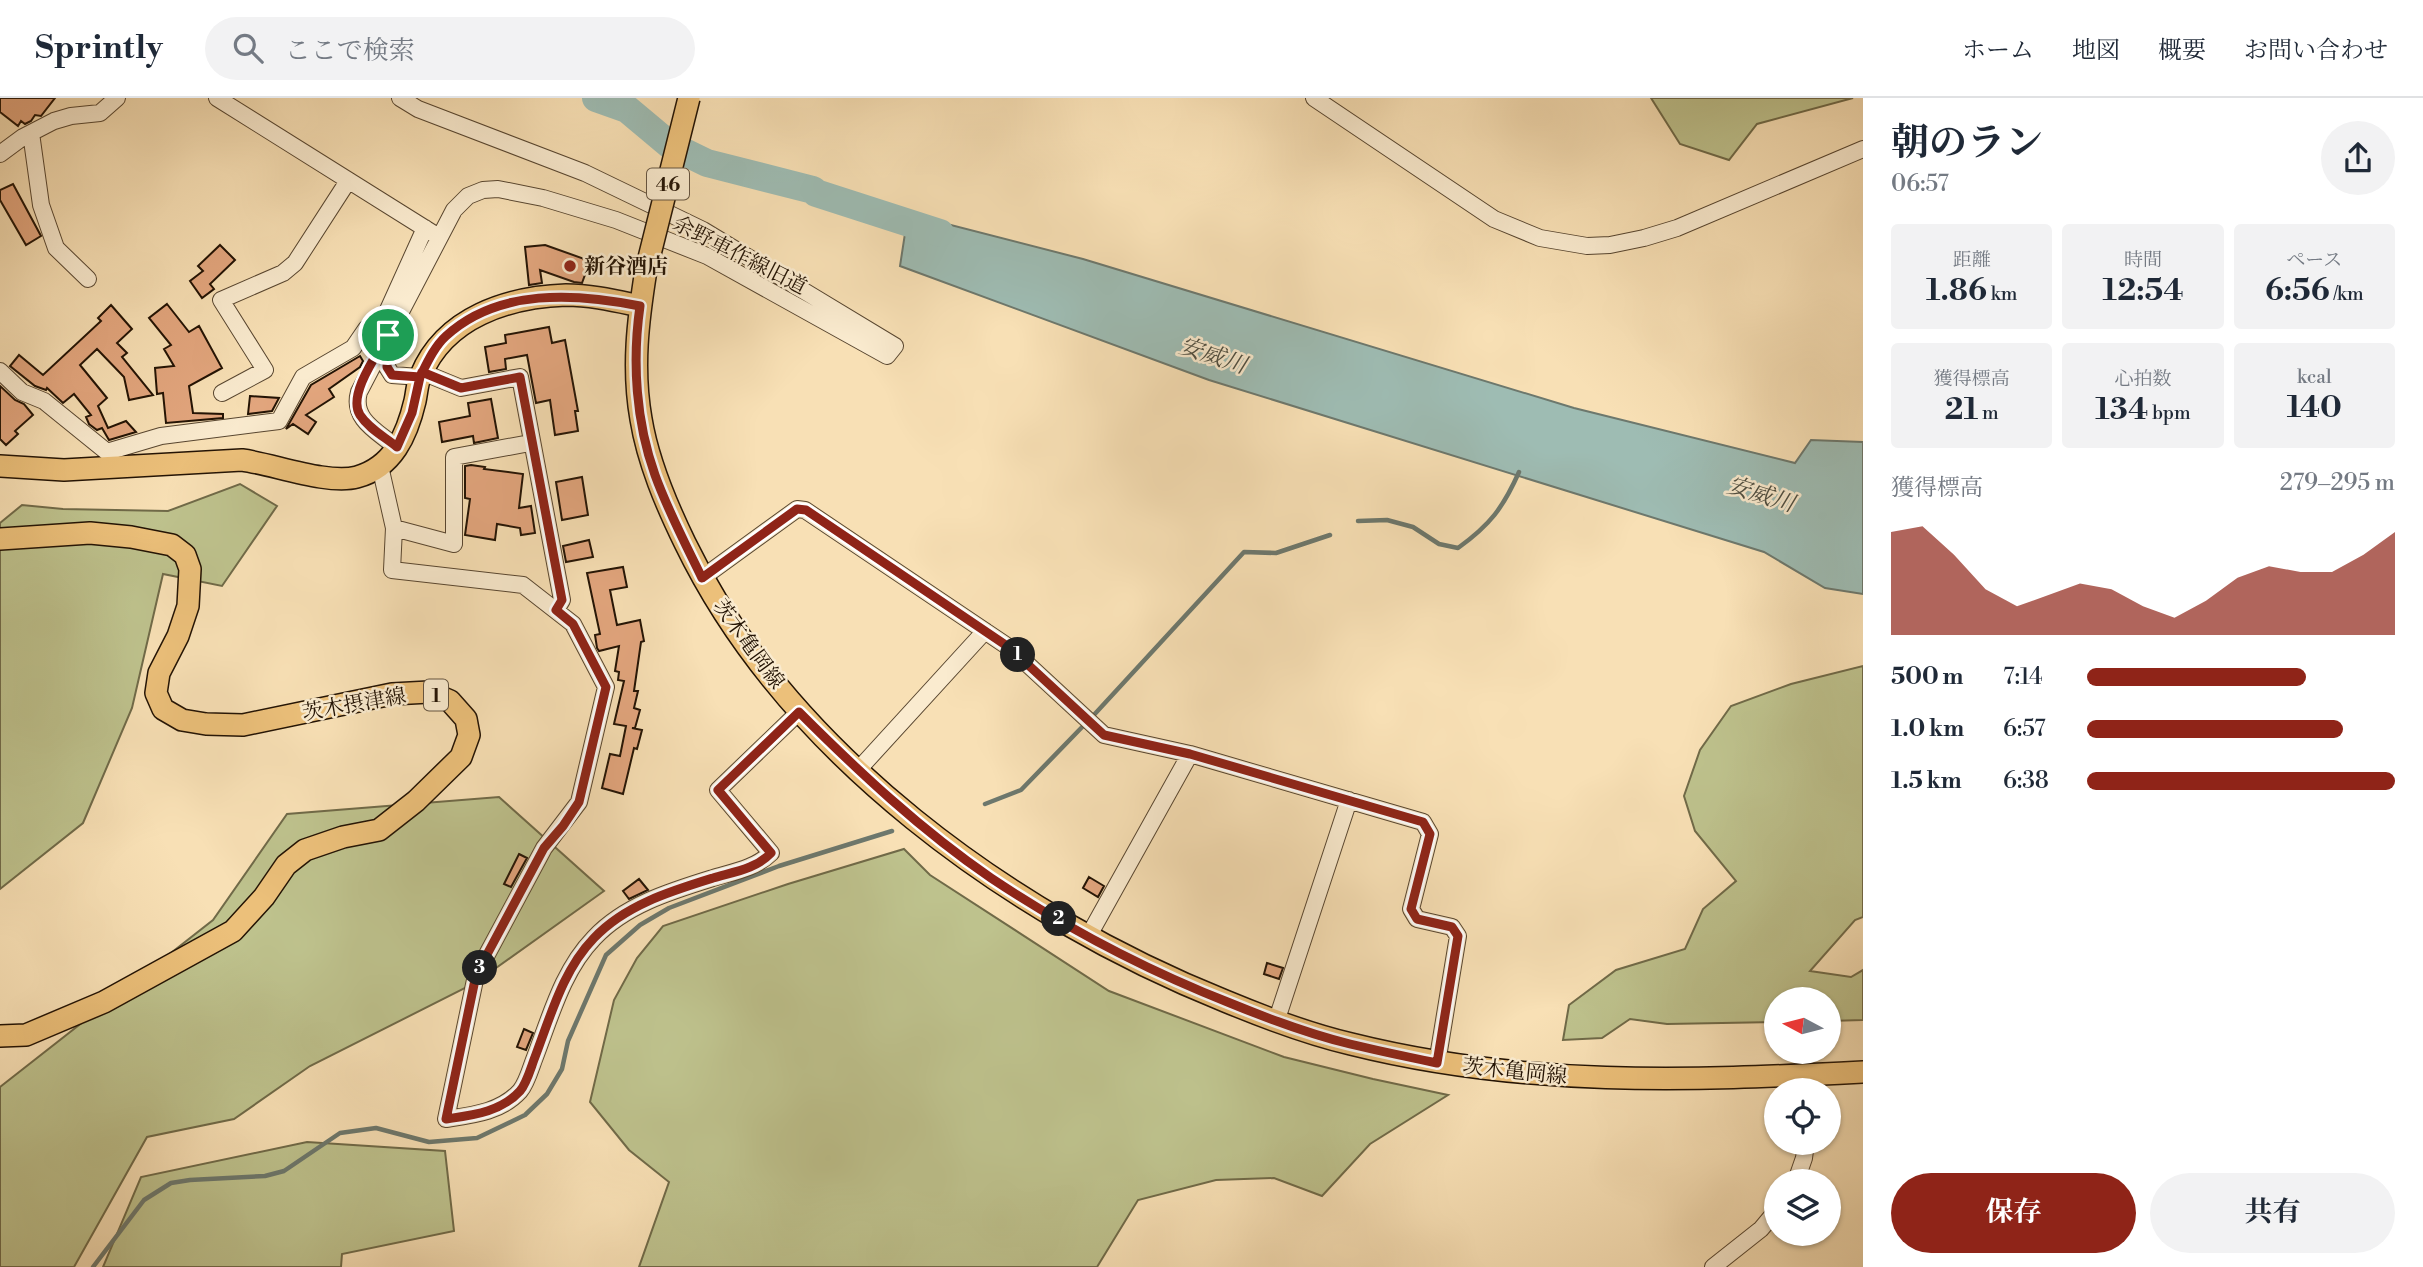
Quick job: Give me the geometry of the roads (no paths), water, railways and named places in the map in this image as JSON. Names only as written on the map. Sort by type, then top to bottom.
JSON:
[{"type":"main road","name":"茨木亀岡線","points":[[689,98],[646,270],[640,306],[636,369],[641,419],[655,474],[702,578],[742,639],[799,712],[858,770],[982,871],[1088,937],[1169,979],[1276,1021],[1348,1044],[1437,1063],[1574,1078],[1764,1082]]},
{"type":"main road","points":[[0,466],[64,470],[242,460],[337,479],[361,476],[380,466],[397,447],[412,413],[421,375],[444,338],[472,317],[534,298],[568,295],[640,306]]},
{"type":"main road","name":"茨木摂津線","points":[[0,539],[90,533],[172,545],[185,555],[190,569],[188,606],[178,636],[159,673],[156,693],[163,709],[182,720],[206,724],[243,724],[392,694],[429,692],[450,701],[466,719],[469,735],[461,757],[416,801],[379,830],[344,837],[304,850],[286,865],[264,897],[233,931],[104,1002],[26,1035],[0,1036]]},
{"type":"main road","name":"茨木亀岡線","points":[[1833,1078],[1863,1072]]},
{"type":"street","points":[[0,154],[54,121],[100,113],[117,98]]},
{"type":"street","points":[[0,371],[22,391],[44,401],[107,452],[161,436],[279,421],[303,377],[353,348],[366,329],[383,321],[432,233],[217,98]]},
{"type":"street","name":"余野車作線旧道","points":[[359,392],[388,335],[432,233],[468,196],[483,190],[498,189],[543,198],[616,220],[707,256],[887,356],[895,346],[703,230],[585,173],[418,109],[400,98]]},
{"type":"street","points":[[1314,98],[1494,219],[1540,238],[1587,246],[1644,239],[1677,228],[1863,149]]},
{"type":"street","points":[[31,133],[41,205],[56,248],[88,279]]},
{"type":"street","points":[[222,393],[265,370],[221,300],[283,273],[295,263],[348,181]]},
{"type":"street","name":"余野車作線旧道","points":[[388,335],[387,367],[392,375]]},
{"type":"street","points":[[397,447],[359,414],[356,401],[359,392],[383,376],[421,375],[461,388],[520,377],[530,443],[562,600],[556,610]]},
{"type":"street","points":[[394,528],[454,544],[454,457],[530,443]]},
{"type":"street","points":[[380,466],[394,528],[392,570],[523,585],[573,624],[606,687],[579,802],[544,848],[476,975],[446,1119],[476,1115],[500,1106],[522,1090],[560,991],[577,957],[597,935],[626,912],[696,883],[762,863],[771,853],[718,790],[799,712]]},
{"type":"street","points":[[702,578],[797,509],[806,510],[1010,648],[1104,735],[1190,754],[1423,822],[1430,834],[1411,909],[1417,919],[1452,927],[1458,936],[1437,1063]]},
{"type":"street","points":[[858,770],[985,631]]},
{"type":"street","points":[[1088,937],[1190,754]]},
{"type":"street","points":[[1276,1021],[1349,800]]},
{"type":"street","points":[[1713,1267],[1764,1225]]},
{"type":"water","points":[[908,214],[1083,259],[1574,408],[1795,463],[1811,440],[1863,442],[1863,594],[1825,588],[1764,552],[1209,380],[900,266]]},
{"type":"waterway","name":"安威川","points":[[596,98],[627,109],[670,145],[707,163],[813,190],[940,233]]},
{"type":"waterway","points":[[1358,521],[1387,520],[1413,527],[1439,544],[1458,548],[1494,515],[1519,472]]},
{"type":"waterway","points":[[1092,717],[1244,552],[1276,553],[1330,535]]},
{"type":"waterway","points":[[985,804],[1021,790],[1086,723]]},
{"type":"waterway","points":[[93,1267],[144,1200],[171,1183],[265,1176],[284,1171],[340,1133],[376,1128],[429,1142],[477,1138],[525,1115],[547,1094],[562,1069],[568,1041],[606,955],[640,925],[669,908],[779,866],[892,831]]},
{"type":"place","name":"新谷酒店","points":[[570,266]]}]
